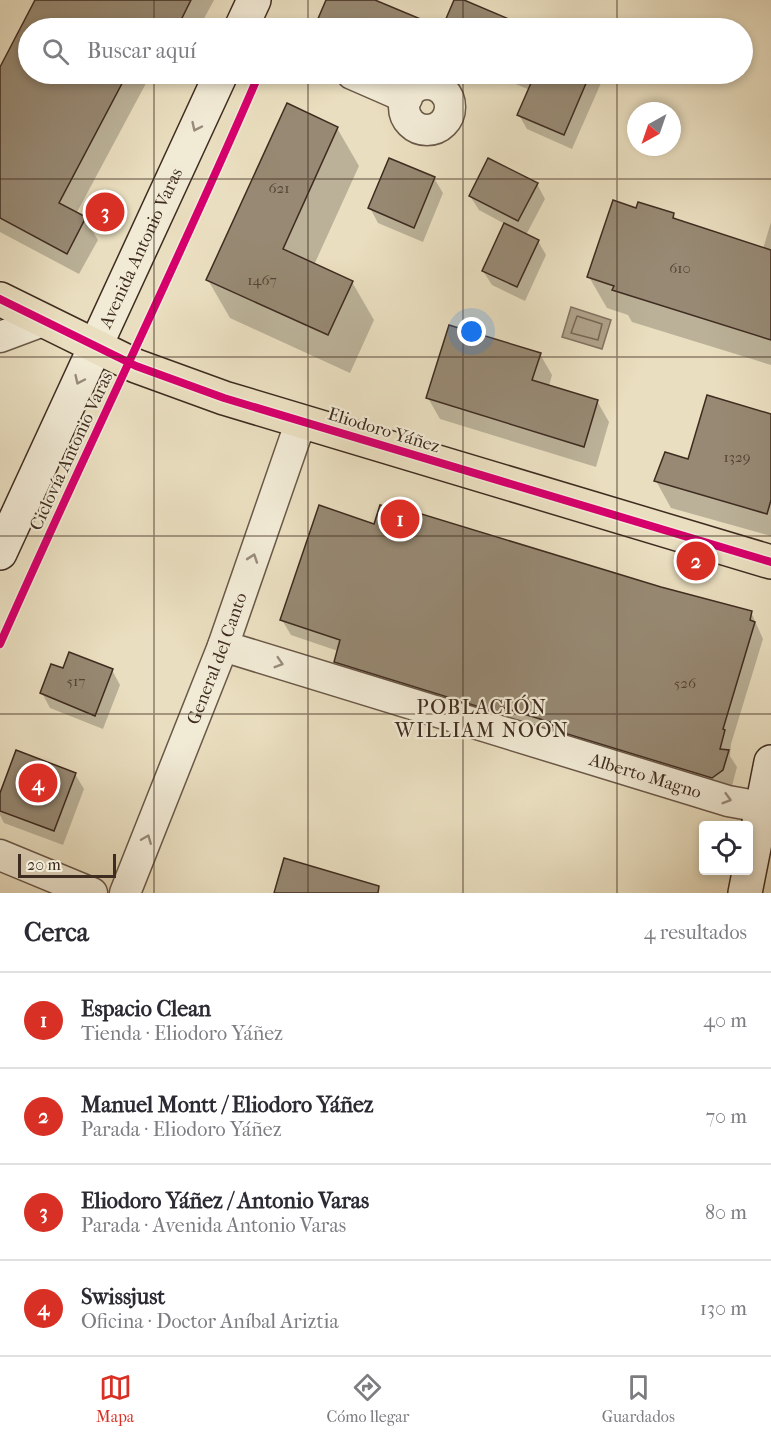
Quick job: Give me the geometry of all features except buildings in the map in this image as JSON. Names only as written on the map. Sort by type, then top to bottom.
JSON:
[{"type":"main road","name":"Avenida Antonio Varas","points":[[0,553],[216,84]]},
{"type":"main road","name":"Eliodoro Yáñez","points":[[0,299],[136,366],[213,394],[771,562]]},
{"type":"main road","points":[[745,893],[771,762]]},
{"type":"street","points":[[374,84],[406,98]]},
{"type":"street","points":[[0,337],[43,321]]},
{"type":"street","name":"General del Canto","points":[[125,893],[223,646],[302,421]]},
{"type":"street","name":"Alberto Magno","points":[[223,646],[728,801],[761,807]]},
{"type":"street","points":[[0,855],[92,893]]},
{"type":"water","points":[[571,307],[611,320],[602,349],[562,337]]},
{"type":"cycle path","name":"Ciclovía Antonio Varas","points":[[0,644],[255,84]]},
{"type":"cycle path","points":[[0,299],[136,366],[224,398],[771,562]]},
{"type":"place","name":"Eliodoro Yáñez / Antonio Varas","points":[[105,212]]},
{"type":"place","name":"Espacio Clean","points":[[400,519]]},
{"type":"place","name":"Manuel Montt / Eliodoro Yáñez","points":[[696,561]]},
{"type":"place","name":"Swissjust","points":[[38,783]]},
{"type":"district","name":"POBLACIÓN WILLIAM NOON","points":[[482,718]]}]
